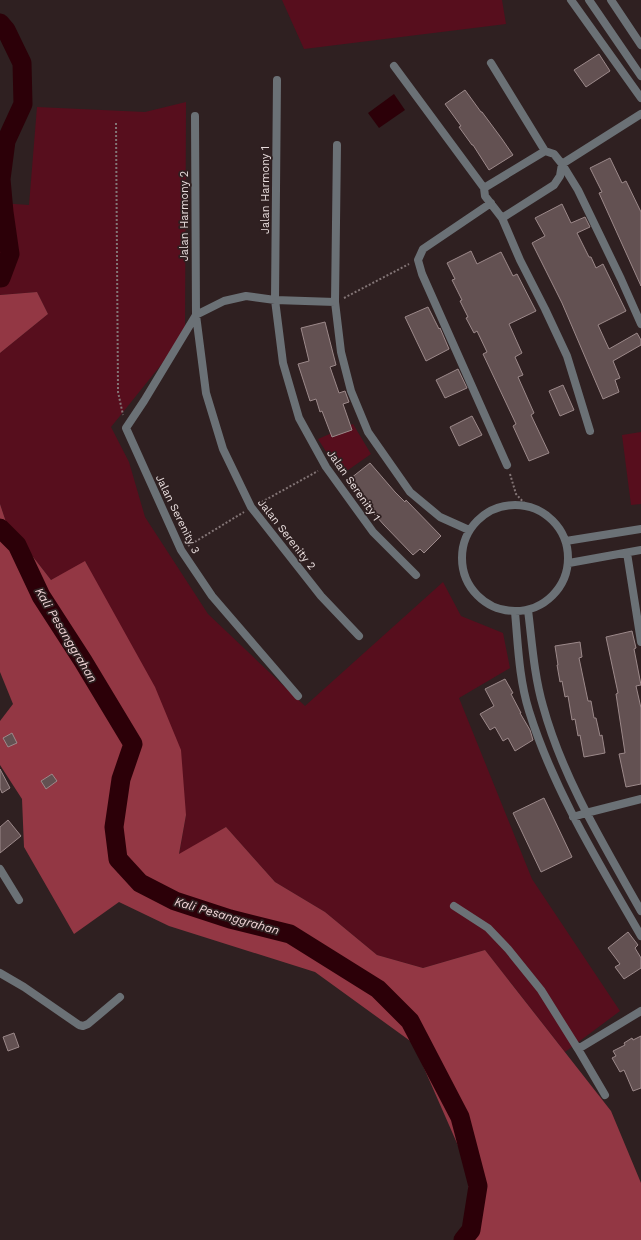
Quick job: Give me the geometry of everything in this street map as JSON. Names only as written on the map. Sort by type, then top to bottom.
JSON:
[{"type":"street","points":[[571,0],[641,98]]},
{"type":"street","points":[[589,0],[641,76]]},
{"type":"street","points":[[611,0],[641,45]]},
{"type":"street","points":[[491,64],[545,151],[554,154],[578,190],[641,324]]},
{"type":"street","points":[[394,66],[484,188],[485,196],[502,218],[520,260],[567,356],[590,431]]},
{"type":"street","name":"Jalan Harmony 1","points":[[275,300],[277,80]]},
{"type":"street","points":[[502,218],[554,185],[560,176],[562,164],[641,114]]},
{"type":"street","name":"Jalan Harmony 2","points":[[194,116],[196,315]]},
{"type":"street","points":[[337,145],[335,302],[341,352],[351,391],[368,432],[410,492],[440,516],[469,530]]},
{"type":"street","points":[[484,188],[545,151]]},
{"type":"street","points":[[491,203],[423,249],[418,260],[422,274],[507,465]]},
{"type":"street","points":[[126,428],[196,315],[224,301],[246,296],[275,300],[335,302]]},
{"type":"street","name":"Jalan Serenity 1","points":[[275,300],[283,363],[299,418],[326,467],[373,532],[416,575]]},
{"type":"street","name":"Jalan Serenity 2","points":[[196,315],[206,393],[223,449],[251,507],[321,596],[359,636]]},
{"type":"street","name":"Jalan Serenity 3","points":[[126,428],[181,550],[212,596],[298,696]]},
{"type":"street","points":[[509,505],[526,505],[543,512],[557,524],[566,540],[569,552],[569,563],[565,579],[556,593],[543,604],[528,610],[515,612],[497,609],[482,600],[470,587],[463,571],[461,557],[463,543],[469,530],[480,518],[494,509],[509,505]]},
{"type":"street","points":[[566,540],[641,529]]},
{"type":"street","points":[[569,563],[641,550]]},
{"type":"street","points":[[626,553],[641,642]]},
{"type":"street","points":[[528,610],[536,677],[542,706],[554,741],[586,813],[641,911]]},
{"type":"street","points":[[515,612],[521,680],[541,746],[573,817],[641,936]]},
{"type":"street","points":[[573,817],[641,799]]},
{"type":"street","points":[[0,869],[19,900]]},
{"type":"street","points":[[454,906],[488,928],[508,949],[541,990],[605,1095]]},
{"type":"street","points":[[0,973],[24,987],[79,1025],[83,1026],[88,1024],[120,997]]},
{"type":"street","points":[[578,1049],[641,1011]]},
{"type":"path","points":[[116,123],[118,392],[126,428]]},
{"type":"path","points":[[335,302],[418,260]]},
{"type":"path","points":[[507,465],[516,494],[526,505]]},
{"type":"shaded area","points":[[282,0],[502,0],[506,24],[304,49]]},
{"type":"shaded area","points":[[394,94],[405,110],[379,128],[368,113]]},
{"type":"shaded area","points":[[186,102],[185,335],[111,427],[129,462],[145,517],[208,614],[305,706],[443,582],[461,616],[503,633],[510,668],[459,698],[532,879],[620,1011],[565,1052],[485,950],[423,968],[377,955],[325,912],[275,882],[226,827],[179,855],[186,815],[86,562],[51,580],[6,522],[0,504],[0,353],[48,314],[37,292],[0,295],[0,203],[29,205],[37,107],[145,112]]},
{"type":"shaded area","points":[[37,292],[48,314],[0,353],[0,295]]},
{"type":"shaded area","points":[[353,424],[371,454],[341,475],[318,439]]},
{"type":"shaded area","points":[[641,432],[641,504],[631,505],[622,435]]},
{"type":"shaded area","points":[[0,504],[6,522],[51,580],[85,561],[155,687],[181,750],[186,815],[179,854],[226,827],[275,882],[325,912],[377,955],[423,968],[485,950],[611,1111],[641,1183],[641,1240],[466,1240],[472,1231],[467,1166],[413,1043],[315,972],[169,926],[119,902],[74,934],[24,847],[22,799],[0,765],[0,721],[13,704],[0,672]]},
{"type":"building","points":[[599,54],[610,71],[586,87],[574,70]]},
{"type":"building","points":[[465,90],[513,155],[489,170],[445,104]]},
{"type":"building","points":[[610,158],[622,183],[626,181],[641,212],[641,286],[599,193],[602,192],[590,168]]},
{"type":"building","points":[[562,204],[571,223],[585,217],[590,227],[577,233],[596,268],[603,264],[626,311],[598,325],[609,349],[637,333],[641,340],[641,345],[613,361],[620,378],[615,380],[619,392],[603,399],[562,303],[532,243],[545,236],[535,218]]},
{"type":"building","points":[[471,251],[477,264],[501,252],[513,276],[517,274],[536,311],[509,324],[522,353],[515,357],[523,375],[518,377],[534,413],[531,415],[549,453],[529,461],[513,426],[516,424],[483,354],[487,352],[477,331],[474,333],[466,318],[468,317],[460,301],[462,300],[452,280],[455,279],[447,263]]},
{"type":"building","points":[[428,307],[439,329],[440,328],[449,349],[426,361],[405,317]]},
{"type":"building","points":[[325,322],[336,365],[330,367],[339,393],[345,391],[349,402],[343,404],[352,430],[332,437],[322,411],[320,412],[316,399],[310,401],[298,364],[309,361],[301,328]]},
{"type":"building","points":[[458,369],[467,388],[445,398],[436,380]]},
{"type":"building","points":[[563,385],[574,410],[560,416],[549,391]]},
{"type":"building","points":[[472,416],[482,435],[459,446],[450,427]]},
{"type":"building","points":[[370,463],[395,492],[405,502],[406,500],[441,536],[424,553],[420,549],[413,555],[346,482]]},
{"type":"building","points":[[632,631],[641,685],[636,686],[641,708],[641,784],[626,787],[619,754],[625,753],[616,694],[618,693],[606,637]]},
{"type":"building","points":[[580,642],[582,657],[579,658],[588,701],[591,701],[594,718],[596,718],[600,736],[602,735],[605,753],[584,757],[575,719],[572,720],[568,696],[565,697],[562,681],[560,682],[555,646]]},
{"type":"building","points":[[505,679],[513,693],[511,694],[520,713],[530,730],[533,740],[515,751],[508,738],[503,741],[495,727],[490,730],[480,714],[494,706],[485,689]]},
{"type":"building","points":[[12,733],[17,743],[8,747],[3,738]]},
{"type":"building","points":[[0,769],[10,788],[2,793],[0,788]]},
{"type":"building","points":[[52,774],[57,781],[46,789],[41,781]]},
{"type":"building","points":[[544,798],[572,857],[541,872],[513,813]]},
{"type":"building","points":[[8,820],[21,836],[0,853],[0,827]]},
{"type":"building","points":[[628,932],[638,945],[635,948],[641,958],[641,968],[624,979],[615,967],[620,964],[608,948]]},
{"type":"building","points":[[14,1033],[19,1047],[8,1051],[3,1037]]},
{"type":"building","points":[[641,1036],[641,1088],[633,1091],[624,1070],[620,1072],[612,1058],[616,1056],[613,1051],[625,1045],[624,1043],[632,1038],[633,1040]]},
{"type":"waterway","name":"Kali Pesanggrahan","points":[[0,23],[6,30],[22,63],[23,104],[6,141],[1,179],[10,254],[0,278]]},
{"type":"waterway","name":"Kali Pesanggrahan","points":[[0,528],[17,545],[41,596],[83,661],[133,744],[121,779],[114,827],[118,859],[140,883],[175,901],[230,919],[290,934],[378,989],[410,1021],[460,1117],[478,1186],[471,1230],[463,1240]]}]
